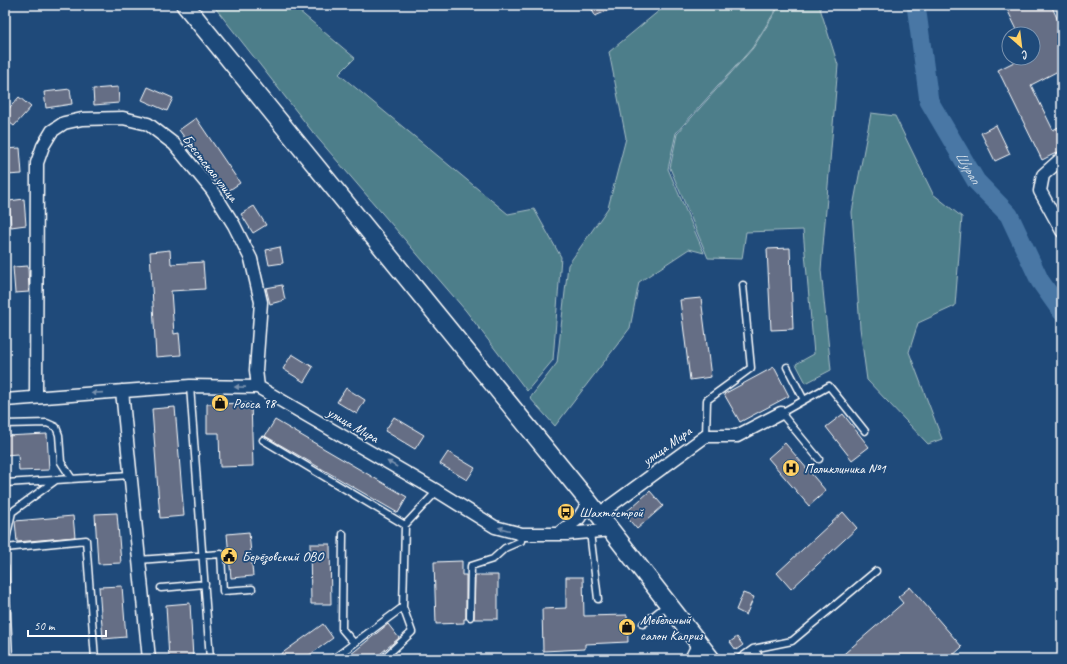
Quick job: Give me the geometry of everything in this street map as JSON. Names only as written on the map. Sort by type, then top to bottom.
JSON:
[{"type":"main road","points":[[185,5],[612,530],[711,659]]},
{"type":"street","name":"Брестская улица","points":[[36,397],[37,163],[43,146],[52,131],[64,123],[82,119],[124,118],[148,124],[174,144],[212,190],[234,224],[251,260],[261,302],[256,370],[258,387]]},
{"type":"street","points":[[1062,158],[1043,175],[1040,191],[1062,230]]},
{"type":"street","name":"улица Мира","points":[[5,400],[190,386],[258,387],[437,490],[496,527],[522,534],[558,534],[612,530]]},
{"type":"street","points":[[122,391],[149,659]]},
{"type":"street","name":"улица Мира","points":[[558,534],[594,508],[706,436],[737,436],[781,413]]},
{"type":"street","points":[[691,659],[698,643]]},
{"type":"lane","points":[[706,436],[707,400],[751,368],[743,285]]},
{"type":"lane","points":[[787,367],[804,400]]},
{"type":"lane","points":[[190,386],[210,659]]},
{"type":"lane","points":[[819,459],[781,413],[829,386],[865,431]]},
{"type":"lane","points":[[5,424],[47,422],[56,427],[59,434],[61,462],[72,479]]},
{"type":"lane","points":[[263,440],[405,526]]},
{"type":"lane","points":[[5,483],[130,475]]},
{"type":"lane","points":[[5,544],[12,512],[56,480]]},
{"type":"lane","points":[[383,659],[412,632],[403,607],[405,526],[437,490]]},
{"type":"lane","points":[[590,532],[598,599]]},
{"type":"lane","points":[[343,534],[342,629],[354,644]]},
{"type":"lane","points":[[470,617],[471,566],[493,559],[505,548],[521,541],[522,534]]},
{"type":"lane","points":[[5,548],[86,540],[95,659]]},
{"type":"lane","points":[[138,560],[221,554],[223,591],[252,589]]},
{"type":"lane","points":[[5,567],[9,659]]},
{"type":"lane","points":[[739,659],[753,649],[792,641],[876,571]]},
{"type":"lane","points":[[161,588],[205,584]]},
{"type":"lane","points":[[643,624],[668,603]]},
{"type":"lane","points":[[333,659],[403,607]]},
{"type":"lane","points":[[753,649],[762,659]]},
{"type":"green space","points":[[213,5],[292,5],[355,58],[339,74],[508,214],[534,209],[561,257],[553,360],[527,391],[466,311],[315,135]]},
{"type":"green space","points":[[666,5],[779,5],[752,48],[676,133],[668,169],[704,253],[689,249],[639,282],[630,328],[555,426],[530,398],[557,363],[568,265],[608,208],[626,138],[609,52]]},
{"type":"green space","points":[[780,5],[819,5],[838,65],[821,270],[831,370],[806,383],[796,364],[814,354],[803,230],[746,232],[742,259],[708,258],[670,168],[677,134],[753,48]]},
{"type":"green space","points":[[871,113],[895,116],[933,194],[962,217],[955,306],[918,323],[909,352],[942,439],[928,444],[867,380],[860,328],[852,212]]},
{"type":"building","points":[[590,5],[621,5],[595,16]]},
{"type":"building","points":[[1005,5],[1051,5],[1062,29],[1062,69],[1031,85],[1053,130],[1062,125],[1062,150],[1042,160],[998,70],[1006,66],[1041,66],[1041,26],[1015,26]]},
{"type":"building","points":[[118,87],[119,103],[94,105],[93,89]]},
{"type":"building","points":[[148,87],[173,98],[167,111],[142,100]]},
{"type":"building","points":[[70,89],[72,104],[46,108],[44,92]]},
{"type":"building","points":[[19,97],[31,107],[14,126],[5,119],[5,113]]},
{"type":"building","points":[[196,118],[240,183],[225,193],[179,130]]},
{"type":"building","points":[[996,125],[1010,154],[995,161],[981,133]]},
{"type":"building","points":[[20,148],[22,174],[7,175],[5,149]]},
{"type":"building","points":[[24,199],[26,225],[11,227],[9,201]]},
{"type":"building","points":[[254,206],[266,225],[253,233],[241,214]]},
{"type":"building","points":[[280,247],[283,263],[269,265],[266,250]]},
{"type":"building","points":[[790,248],[793,329],[771,330],[767,249]]},
{"type":"building","points":[[170,250],[171,264],[203,262],[205,289],[171,291],[174,334],[179,333],[181,355],[156,357],[150,252]]},
{"type":"building","points":[[28,266],[29,292],[15,293],[13,267]]},
{"type":"building","points":[[282,285],[285,300],[270,304],[266,288]]},
{"type":"building","points":[[701,298],[711,377],[690,380],[680,300]]},
{"type":"building","points":[[292,354],[313,367],[304,382],[283,369]]},
{"type":"building","points":[[774,367],[789,396],[740,422],[724,394]]},
{"type":"building","points":[[346,388],[365,400],[357,414],[337,402]]},
{"type":"building","points":[[251,403],[253,466],[220,467],[219,433],[207,433],[207,404]]},
{"type":"building","points":[[175,407],[184,516],[160,518],[152,409]]},
{"type":"building","points":[[843,414],[869,447],[852,460],[826,427]]},
{"type":"building","points":[[394,417],[424,435],[415,449],[385,431]]},
{"type":"building","points":[[275,420],[407,497],[398,513],[265,436]]},
{"type":"building","points":[[47,434],[49,470],[19,471],[18,454],[5,455],[5,436]]},
{"type":"building","name":"Поликлиника №1","points":[[785,443],[826,491],[809,506],[768,458]]},
{"type":"building","points":[[448,452],[475,468],[467,480],[440,464]]},
{"type":"building","points":[[650,491],[663,506],[637,529],[624,514]]},
{"type":"building","points":[[843,512],[857,528],[791,589],[777,573]]},
{"type":"building","points":[[117,513],[121,563],[98,564],[95,514]]},
{"type":"building","points":[[73,516],[75,537],[17,542],[15,521]]},
{"type":"building","points":[[249,532],[253,576],[231,578],[227,534]]},
{"type":"building","points":[[310,544],[330,544],[331,604],[311,604]]},
{"type":"building","points":[[462,561],[462,575],[466,575],[466,619],[464,619],[464,623],[436,624],[434,562]]},
{"type":"building","points":[[475,575],[498,575],[498,619],[474,619]]},
{"type":"building","points":[[566,577],[583,577],[584,616],[627,615],[628,642],[585,644],[585,649],[543,651],[542,609],[566,608]]},
{"type":"building","points":[[122,586],[126,637],[103,639],[99,587]]},
{"type":"building","points":[[910,587],[962,647],[949,659],[838,659],[903,603],[898,597]]},
{"type":"building","points":[[743,593],[754,597],[746,615],[736,610]]},
{"type":"building","points":[[190,603],[193,659],[169,659],[166,605]]},
{"type":"building","points":[[323,624],[333,638],[304,659],[274,659]]},
{"type":"building","points":[[388,624],[399,638],[374,659],[345,659]]},
{"type":"building","points":[[737,637],[743,645],[736,650],[730,642]]},
{"type":"waterway","name":"Шурап","points":[[916,5],[929,101],[976,181],[1009,215],[1040,281],[1062,312]]},
{"type":"place","name":"Росса 98","points":[[220,403]]},
{"type":"place","name":"Поликлиника №1","points":[[791,468]]},
{"type":"place","name":"Шахтострой","points":[[566,512]]},
{"type":"place","name":"Берёзовский ОВО","points":[[229,556]]},
{"type":"place","name":"Мебельный салон Каприз","points":[[627,627]]}]
